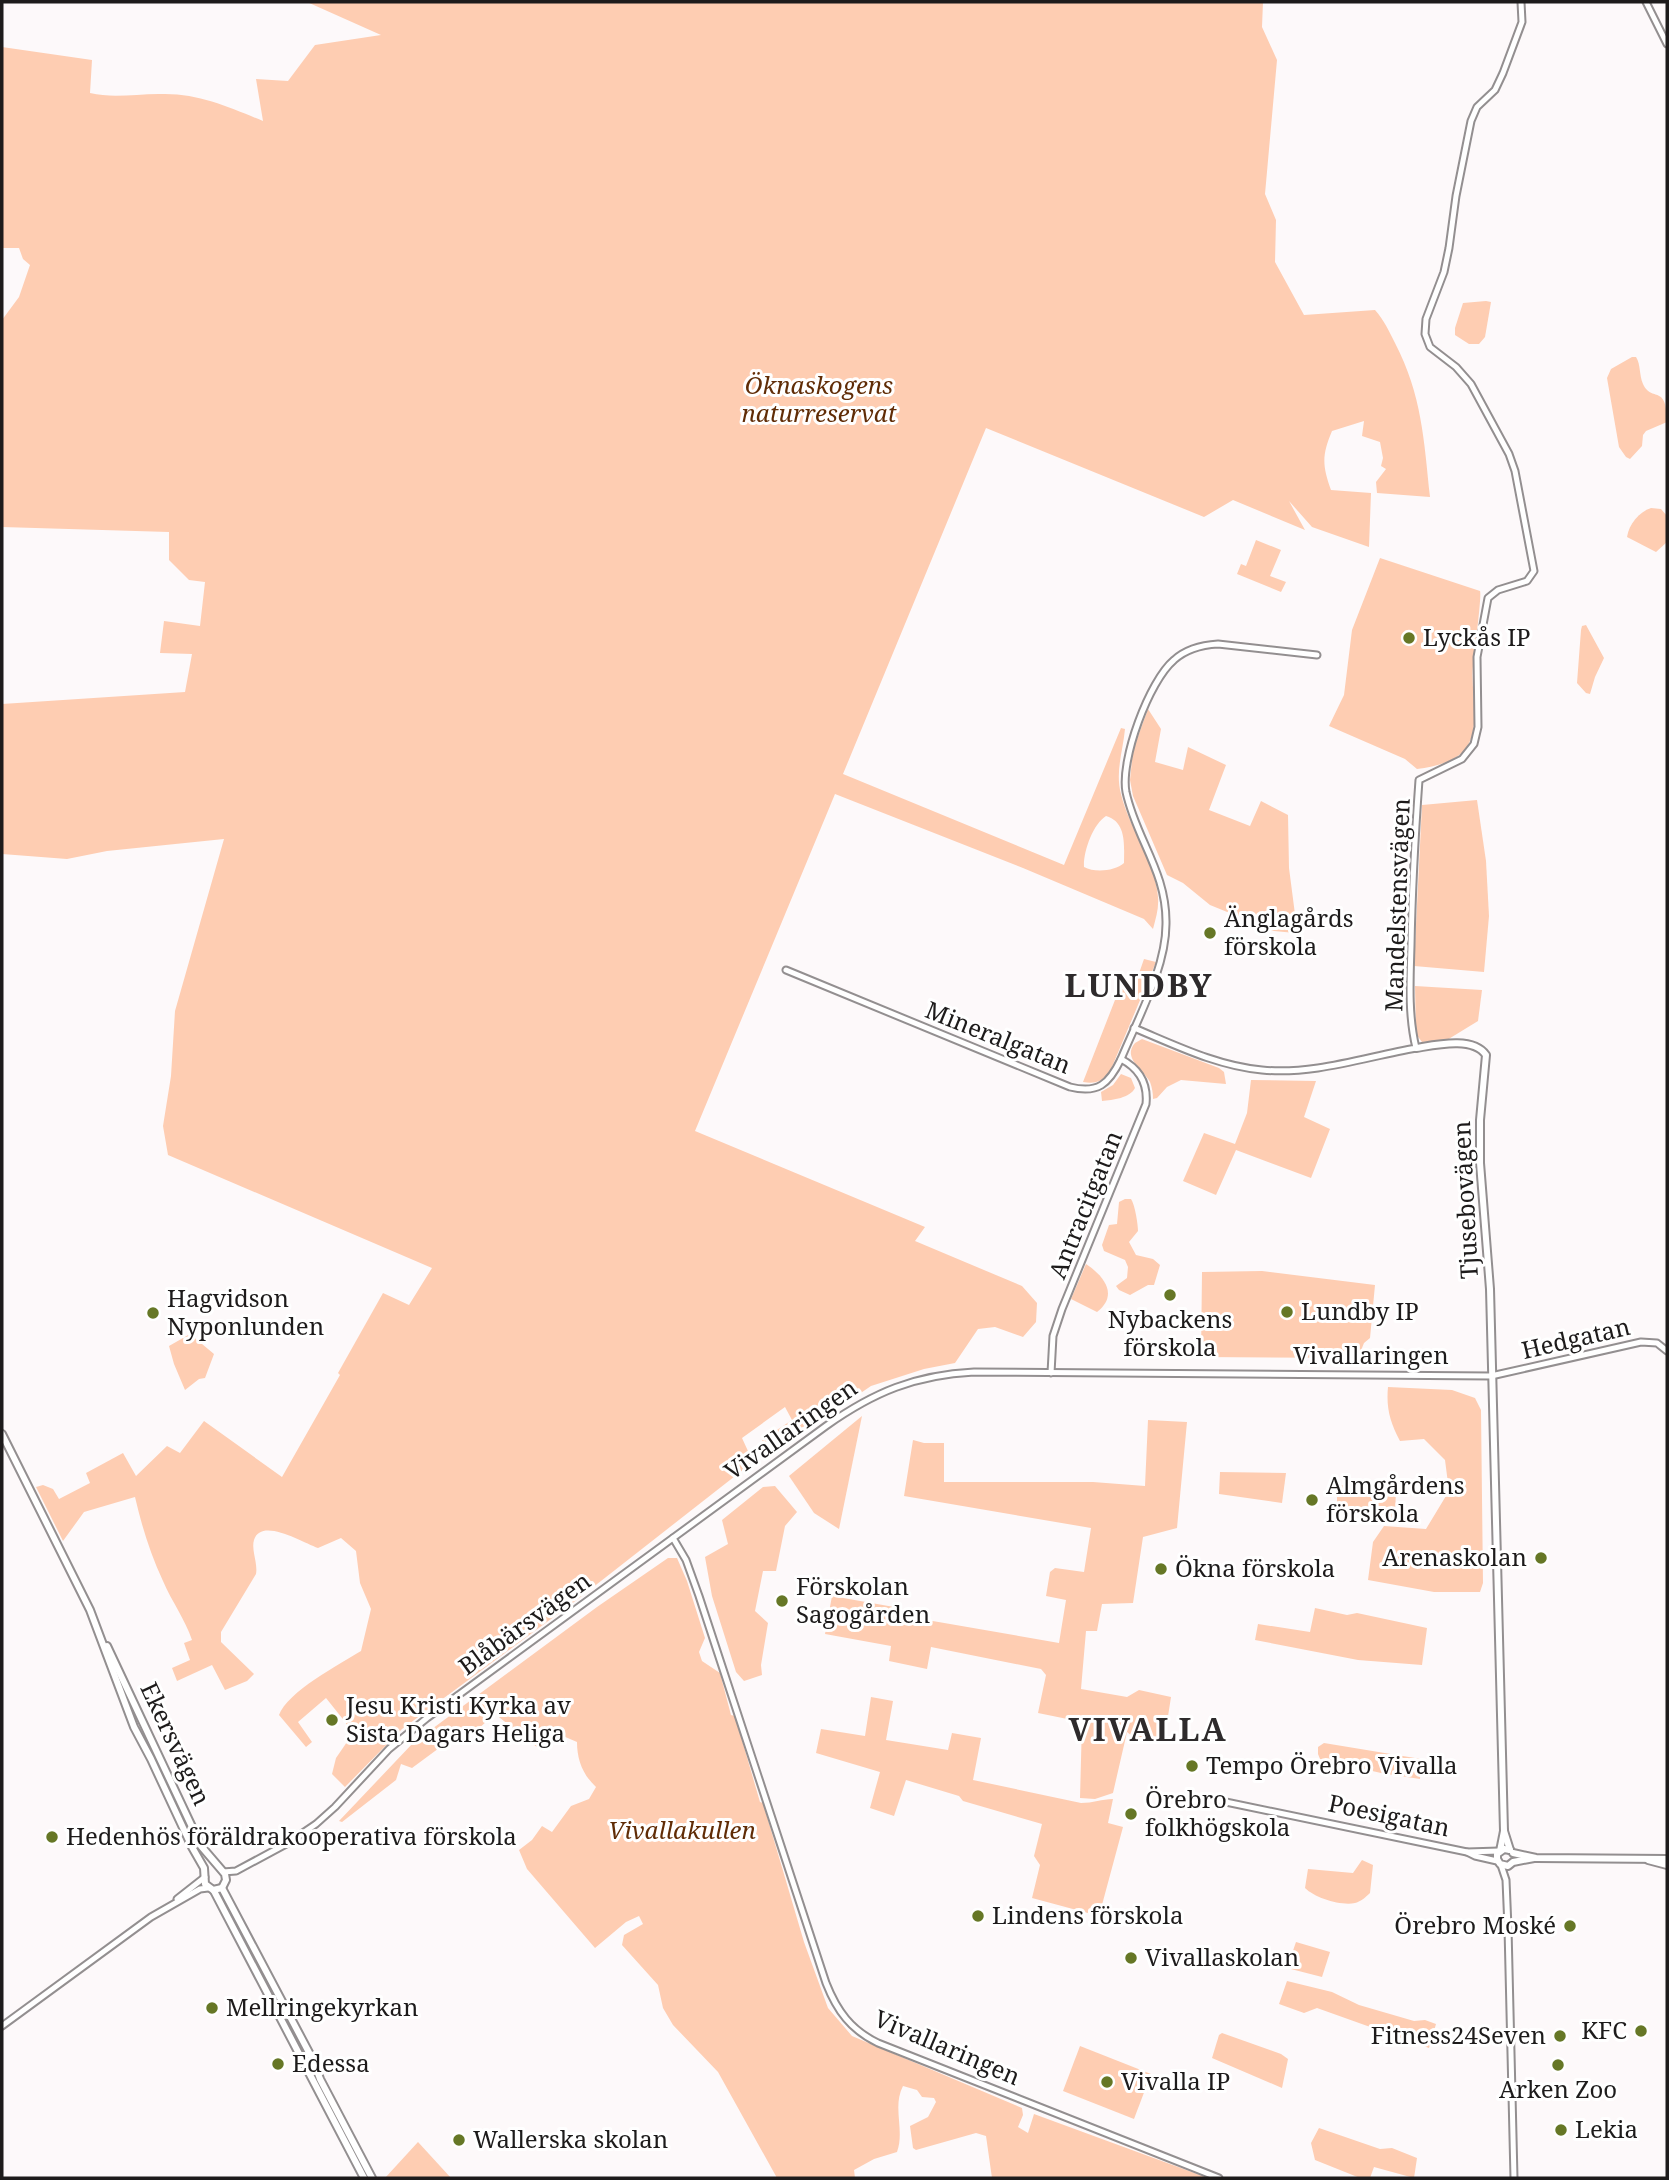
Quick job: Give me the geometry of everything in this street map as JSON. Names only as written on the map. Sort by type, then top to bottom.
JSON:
[{"type":"main road","name":"Tjusebovägen","points":[[1416,1048],[1469,1045],[1481,1048],[1486,1055],[1480,1153],[1490,1289],[1491,1376]]},
{"type":"main road","points":[[1491,1376],[1504,1831],[1499,1863],[1536,1858],[1667,1859]]},
{"type":"main road","name":"Ekersvägen","points":[[2,1434],[201,1846],[221,1871]]},
{"type":"main road","name":"Ekersvägen","points":[[99,1633],[137,1733],[211,1889]]},
{"type":"main road","points":[[137,1733],[146,1729]]},
{"type":"main road","points":[[1504,1831],[1512,1863]]},
{"type":"main road","points":[[1499,1851],[1536,1858]]},
{"type":"main road","points":[[1639,1858],[1667,1865]]},
{"type":"main road","points":[[205,1875],[210,1870],[221,1871],[224,1886],[372,2178]]},
{"type":"main road","points":[[224,1886],[211,1889],[364,2178]]},
{"type":"main road","points":[[307,2069],[315,2065]]},
{"type":"street","name":"Mandelstensvägen","points":[[1416,1048],[1410,995],[1414,849],[1419,780],[1462,759],[1469,752],[1476,737],[1477,657],[1488,598],[1498,590],[1527,581],[1534,571],[1512,462],[1471,384],[1430,347],[1424,334],[1424,327],[1444,272],[1458,182],[1474,111],[1495,90],[1503,73],[1522,22],[1521,2]]},
{"type":"street","points":[[1646,2],[1667,44]]},
{"type":"street","name":"Mineralgatan","points":[[786,970],[1070,1087],[1087,1090],[1104,1084],[1115,1073],[1160,964],[1166,926],[1164,888],[1130,805],[1125,784],[1127,758],[1152,690],[1172,661],[1182,654],[1208,645],[1317,655]]},
{"type":"street","points":[[1134,1028],[1213,1060],[1262,1070],[1324,1068],[1416,1048]]},
{"type":"street","name":"Antracitgatan","points":[[1051,1373],[1053,1336],[1062,1309],[1146,1104],[1142,1077],[1121,1059]]},
{"type":"street","name":"Hedgatan","points":[[1491,1376],[1641,1342],[1657,1343],[1667,1351]]},
{"type":"street","name":"Vivallaringen","points":[[1219,2178],[872,2040],[852,2027],[834,2002],[699,1596],[686,1560],[673,1538],[834,1420],[885,1390],[914,1380],[958,1373],[1491,1376]]},
{"type":"street","name":"Blåbärsvägen","points":[[224,1886],[236,1871],[288,1843],[316,1824],[410,1731],[673,1538]]},
{"type":"street","name":"Poesigatan","points":[[1221,1801],[1467,1852],[1499,1851]]},
{"type":"street","name":"Poesigatan","points":[[1467,1852],[1499,1863]]},
{"type":"street","points":[[1499,1863],[1506,1880],[1514,2178]]},
{"type":"street","points":[[1506,1880],[1512,1863]]},
{"type":"street","name":"Blåbärsvägen","points":[[221,1871],[236,1871]]},
{"type":"street","points":[[184,1896],[205,1875]]},
{"type":"street","points":[[2,2026],[160,1911],[200,1889],[211,1889]]},
{"type":"green space","name":"Öknaskogens naturreservat","points":[[307,2],[1263,2],[1262,27],[1277,60],[1265,194],[1276,220],[1275,262],[1304,315],[1375,310],[1381,318],[1391,334],[1411,381],[1423,437],[1430,497],[1377,493],[1376,482],[1386,469],[1381,466],[1383,458],[1380,442],[1362,436],[1364,421],[1332,431],[1324,460],[1331,490],[1371,493],[1369,547],[1312,527],[1289,501],[1305,530],[1233,500],[1204,517],[986,428],[843,774],[1064,865],[1121,728],[1125,729],[1119,786],[1156,884],[1158,905],[1153,929],[1144,919],[835,794],[695,1131],[925,1227],[915,1241],[1022,1286],[1037,1303],[1036,1322],[1023,1337],[995,1327],[978,1329],[955,1363],[924,1369],[871,1386],[771,1454],[762,1440],[792,1420],[785,1407],[742,1438],[753,1462],[578,1599],[402,1729],[345,1787],[332,1774],[336,1758],[347,1742],[346,1723],[326,1698],[298,1722],[312,1742],[306,1747],[279,1715],[292,1697],[303,1688],[361,1651],[371,1609],[360,1583],[356,1551],[341,1538],[318,1548],[283,1533],[258,1533],[253,1544],[256,1574],[221,1632],[221,1642],[254,1674],[247,1681],[225,1690],[212,1665],[177,1681],[172,1668],[190,1660],[184,1643],[192,1640],[154,1560],[135,1497],[84,1512],[63,1541],[36,1487],[43,1485],[53,1489],[59,1499],[90,1483],[86,1473],[123,1453],[136,1476],[167,1446],[180,1453],[204,1421],[282,1477],[383,1293],[409,1305],[432,1268],[168,1155],[163,1126],[171,1076],[175,1011],[224,839],[107,851],[67,859],[2,854],[2,704],[185,692],[192,654],[160,653],[164,621],[200,626],[205,582],[189,580],[169,560],[169,532],[2,527],[2,320],[19,297],[30,265],[23,259],[19,248],[2,248],[2,47],[92,60],[90,93],[109,96],[191,96],[263,121],[256,79],[288,81],[315,45],[381,35]],"holes":[[[1106,816],[1118,823],[1123,835],[1124,863],[1105,870],[1084,867],[1087,846],[1097,825]]]},
{"type":"green space","points":[[1491,302],[1485,337],[1479,344],[1469,344],[1455,335],[1463,303]]},
{"type":"green space","points":[[1632,357],[1638,360],[1643,384],[1665,402],[1667,422],[1646,431],[1642,446],[1630,459],[1619,447],[1607,378],[1611,369]]},
{"type":"green space","points":[[1651,508],[1661,509],[1667,516],[1667,542],[1656,552],[1627,537],[1635,519]]},
{"type":"green space","points":[[1256,540],[1281,550],[1270,576],[1286,582],[1281,592],[1237,574],[1241,564],[1246,566]]},
{"type":"green space","points":[[1380,558],[1480,591],[1473,666],[1473,733],[1463,752],[1435,766],[1417,769],[1405,759],[1329,726],[1344,695],[1352,630]]},
{"type":"green space","points":[[1586,625],[1604,658],[1590,694],[1577,683],[1581,630],[1582,626]]},
{"type":"green space","points":[[1148,709],[1161,729],[1155,762],[1183,770],[1188,747],[1226,765],[1209,810],[1250,826],[1261,801],[1288,815],[1289,868],[1295,933],[1274,931],[1210,905],[1183,883],[1167,875],[1133,796],[1130,780],[1133,750]]},
{"type":"green space","points":[[1477,800],[1486,861],[1489,916],[1484,972],[1414,966],[1422,805]]},
{"type":"green space","points":[[1144,959],[1156,962],[1109,1074],[1097,1082],[1083,1082],[1122,982],[1136,982]]},
{"type":"green space","points":[[1415,986],[1482,990],[1478,1021],[1447,1040],[1422,1042],[1416,1034]]},
{"type":"green space","points":[[1142,1039],[1219,1068],[1224,1072],[1226,1084],[1181,1080],[1153,1099],[1150,1082],[1131,1054],[1135,1043]]},
{"type":"green space","points":[[1121,1074],[1131,1078],[1135,1088],[1133,1091],[1116,1099],[1102,1101],[1101,1092],[1113,1085]]},
{"type":"green space","points":[[1251,1080],[1316,1081],[1304,1117],[1330,1129],[1311,1178],[1236,1150],[1216,1195],[1183,1181],[1204,1133],[1235,1144],[1247,1113]]},
{"type":"green space","points":[[1131,1199],[1138,1228],[1129,1242],[1136,1255],[1153,1259],[1160,1265],[1154,1285],[1148,1285],[1130,1295],[1116,1286],[1127,1278],[1128,1267],[1125,1260],[1104,1251],[1102,1245],[1109,1225],[1117,1224],[1119,1202]]},
{"type":"green space","points":[[1086,1264],[1103,1280],[1108,1293],[1104,1306],[1097,1312],[1071,1299]]},
{"type":"green space","name":"Lundby IP","points":[[1262,1271],[1375,1285],[1370,1338],[1364,1343],[1358,1358],[1201,1357],[1202,1272]]},
{"type":"green space","points":[[190,1334],[214,1354],[205,1378],[199,1379],[185,1390],[169,1346]]},
{"type":"green space","points":[[1388,1387],[1452,1390],[1475,1398],[1481,1410],[1483,1583],[1480,1592],[1434,1592],[1368,1580],[1373,1542],[1384,1526],[1426,1529],[1449,1491],[1445,1460],[1424,1439],[1400,1441],[1390,1415]]},
{"type":"green space","points":[[862,1416],[839,1529],[814,1513],[789,1476]]},
{"type":"green space","points":[[1148,1420],[1187,1422],[1177,1528],[1143,1537],[1133,1603],[1102,1604],[1097,1631],[1086,1631],[1081,1689],[1127,1697],[1139,1690],[1171,1697],[1164,1742],[1132,1736],[1127,1732],[1113,1793],[1095,1799],[1080,1798],[1082,1722],[1038,1713],[1046,1675],[1041,1669],[931,1647],[927,1669],[889,1661],[891,1646],[825,1634],[832,1596],[894,1607],[898,1615],[1059,1643],[1066,1600],[1046,1596],[1050,1572],[1055,1568],[1084,1572],[1091,1528],[904,1496],[913,1440],[944,1443],[944,1482],[1093,1482],[1145,1486]]},
{"type":"green space","points":[[1220,1472],[1286,1473],[1282,1503],[1219,1494]]},
{"type":"green space","points":[[775,1486],[797,1512],[785,1526],[776,1571],[763,1571],[755,1611],[768,1623],[761,1665],[762,1675],[744,1681],[736,1672],[712,1596],[705,1557],[728,1544],[722,1520],[763,1487]]},
{"type":"green space","points":[[1392,1486],[1396,1490],[1395,1514],[1390,1520],[1340,1512],[1337,1510],[1337,1487]]},
{"type":"green space","name":"Vivallakullen","points":[[668,1558],[677,1558],[687,1581],[705,1638],[699,1652],[702,1661],[720,1673],[731,1715],[735,1716],[760,1802],[763,1803],[804,1942],[828,2008],[852,2036],[1022,2108],[1023,2115],[1018,2127],[1028,2133],[1034,2114],[1208,2178],[992,2178],[986,2136],[976,2133],[916,2150],[913,2148],[910,2126],[928,2117],[936,2102],[934,2098],[922,2097],[917,2090],[903,2086],[899,2102],[900,2135],[897,2152],[874,2159],[854,2170],[855,2178],[777,2178],[718,2072],[673,2025],[663,2008],[658,1985],[622,1945],[624,1935],[643,1924],[639,1916],[626,1922],[595,1948],[527,1869],[519,1850],[532,1840],[542,1826],[552,1832],[571,1806],[589,1799],[596,1787],[582,1767],[577,1742],[556,1733],[542,1751],[495,1714],[478,1729],[469,1726],[412,1768],[401,1764],[396,1780],[342,1822],[339,1821],[413,1743]]},
{"type":"green space","points":[[1315,1608],[1347,1615],[1357,1613],[1427,1628],[1422,1665],[1358,1660],[1255,1640],[1258,1624],[1310,1632]]},
{"type":"green space","points":[[871,1697],[893,1701],[886,1740],[948,1750],[952,1733],[981,1738],[973,1780],[1081,1803],[1113,1799],[1108,1823],[1123,1827],[1099,1916],[1032,1898],[1040,1865],[1034,1856],[1042,1824],[963,1801],[959,1796],[906,1780],[894,1816],[870,1808],[880,1772],[816,1753],[821,1729],[865,1736]]},
{"type":"green space","points":[[1324,1743],[1421,1759],[1420,1779],[1320,1759],[1318,1747]]},
{"type":"green space","points":[[1362,1860],[1373,1865],[1370,1893],[1359,1902],[1336,1902],[1315,1895],[1305,1888],[1308,1869],[1353,1873]]},
{"type":"green space","points":[[1296,1942],[1330,1952],[1322,1977],[1287,1968]]},
{"type":"green space","points":[[1287,1981],[1332,1992],[1359,2005],[1414,2021],[1425,2020],[1436,2024],[1429,2048],[1317,2008],[1304,2013],[1279,2004]]},
{"type":"green space","points":[[1222,2033],[1288,2059],[1282,2088],[1212,2058]]},
{"type":"green space","name":"Vivalla IP","points":[[1080,2046],[1151,2074],[1134,2119],[1063,2091]]},
{"type":"green space","points":[[1319,2128],[1380,2149],[1392,2148],[1417,2158],[1414,2178],[1374,2167],[1370,2178],[1360,2178],[1315,2160],[1311,2143]]},
{"type":"green space","points":[[418,2142],[451,2178],[385,2178]]},
{"type":"place","name":"Lyckås IP","points":[[1409,638]]},
{"type":"place","name":"Änglagårds förskola","points":[[1210,933]]},
{"type":"place","name":"Nybackens förskola","points":[[1170,1295]]},
{"type":"place","name":"Lundby IP","points":[[1287,1312]]},
{"type":"place","name":"Hagvidson Nyponlunden","points":[[153,1313]]},
{"type":"place","name":"Almgårdens förskola","points":[[1312,1500]]},
{"type":"place","name":"Arenaskolan","points":[[1541,1558]]},
{"type":"place","name":"Ökna förskola","points":[[1161,1569]]},
{"type":"place","name":"Förskolan Sagogården","points":[[782,1601]]},
{"type":"place","name":"Jesu Kristi Kyrka av Sista Dagars Heliga","points":[[332,1720]]},
{"type":"place","name":"Tempo Örebro Vivalla","points":[[1192,1766]]},
{"type":"place","name":"Örebro folkhögskola","points":[[1131,1814]]},
{"type":"place","name":"Hedenhös föräldrakooperativa förskola","points":[[52,1837]]},
{"type":"place","name":"Lindens förskola","points":[[978,1916]]},
{"type":"place","name":"Örebro Moské","points":[[1570,1926]]},
{"type":"place","name":"Vivallaskolan","points":[[1131,1958]]},
{"type":"place","name":"Mellringekyrkan","points":[[212,2008]]},
{"type":"place","name":"KFC","points":[[1641,2031]]},
{"type":"place","name":"Fitness24Seven","points":[[1560,2036]]},
{"type":"place","name":"Edessa","points":[[278,2064]]},
{"type":"place","name":"Arken Zoo","points":[[1558,2065]]},
{"type":"place","name":"Vivalla IP","points":[[1107,2082]]},
{"type":"place","name":"Lekia","points":[[1561,2130]]},
{"type":"place","name":"Wallerska skolan","points":[[459,2140]]},
{"type":"district","name":"LUNDBY","points":[[1139,986]]},
{"type":"district","name":"VIVALLA","points":[[1148,1730]]}]
